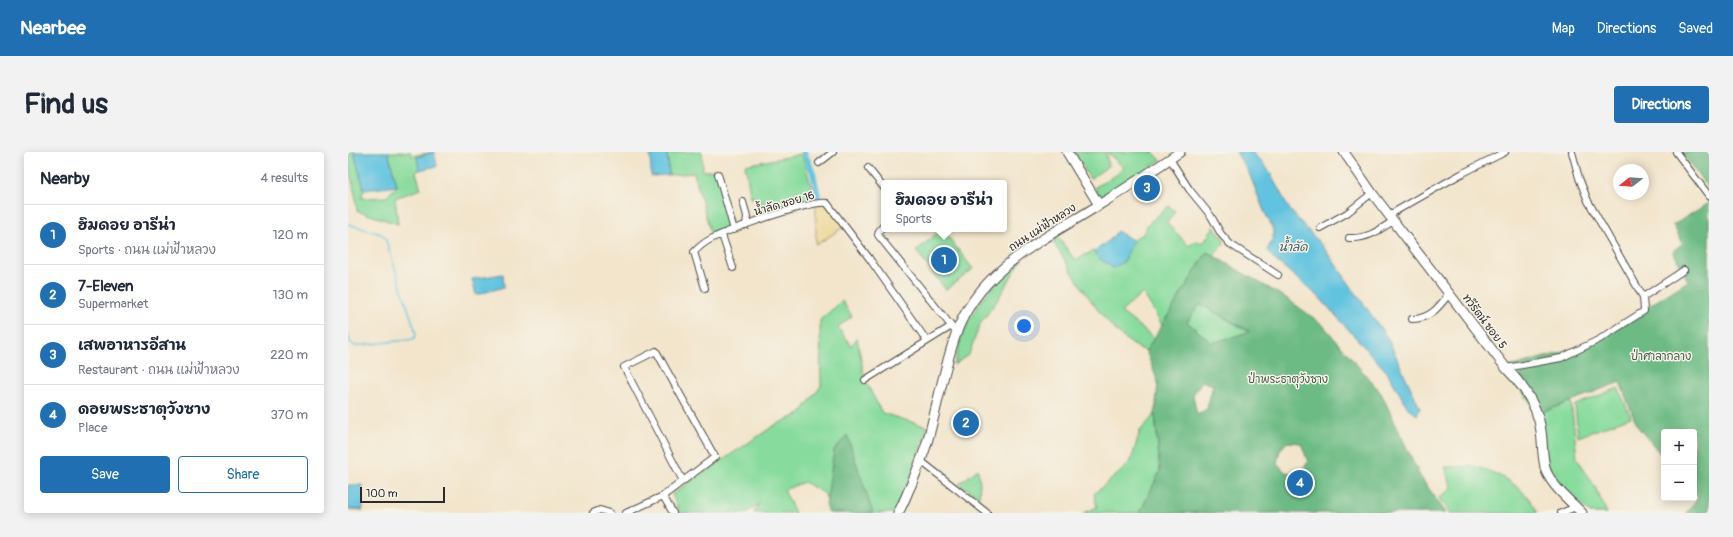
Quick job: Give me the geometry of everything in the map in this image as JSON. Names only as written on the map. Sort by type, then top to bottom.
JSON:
[{"type":"street","points":[[819,163],[833,152]]},
{"type":"street","points":[[1068,152],[1099,205]]},
{"type":"street","name":"ถนน แม่ฟ้าหลวง","points":[[898,513],[921,461],[931,428],[953,330],[972,302],[1004,266],[1036,243],[1099,205],[1180,152]]},
{"type":"street","name":"ทวีรัตน์ ซอย 5","points":[[1344,152],[1391,218],[1506,368],[1517,379],[1538,414],[1546,470],[1551,479],[1579,510]]},
{"type":"street","points":[[1349,238],[1368,237],[1391,218],[1461,174],[1505,152]]},
{"type":"street","points":[[1506,368],[1561,358],[1600,339],[1644,311],[1643,297],[1588,201],[1572,152]]},
{"type":"street","points":[[1676,152],[1709,196]]},
{"type":"street","points":[[1170,159],[1189,189],[1211,216],[1221,234],[1230,244],[1278,275]]},
{"type":"street","points":[[868,168],[881,184]]},
{"type":"street","points":[[718,174],[734,230]]},
{"type":"street","points":[[1320,228],[1347,213],[1372,193]]},
{"type":"street","points":[[743,202],[747,216],[746,225]]},
{"type":"street","name":"น้ำลัด ซอย 16","points":[[705,288],[694,252],[712,239],[746,225],[816,203],[827,203],[869,258],[927,341]]},
{"type":"street","points":[[865,380],[927,341],[953,330],[878,235],[881,229]]},
{"type":"street","points":[[722,235],[733,268]]},
{"type":"street","points":[[1643,297],[1684,270]]},
{"type":"street","points":[[1412,319],[1425,316],[1435,311],[1449,294]]},
{"type":"street","points":[[626,513],[663,496],[684,481],[715,457],[656,351],[624,367],[684,481]]},
{"type":"street","points":[[921,461],[987,513]]},
{"type":"street","points":[[663,496],[673,513]]},
{"type":"street","points":[[593,513],[600,510],[610,513]]},
{"type":"street","points":[[1561,513],[1579,510]]},
{"type":"green space","points":[[348,152],[354,152],[364,190],[361,198],[386,197],[397,186],[388,152],[411,152],[412,156],[434,152],[417,157],[419,170],[416,172],[421,189],[395,198],[398,224],[357,211],[349,167]]},
{"type":"green space","points":[[667,152],[702,152],[703,171],[720,170],[723,196],[733,228],[711,235],[694,173],[669,175]]},
{"type":"green space","points":[[1074,152],[1106,152],[1108,166],[1090,179]]},
{"type":"green space","points":[[1107,152],[1153,152],[1161,160],[1107,197],[1099,198],[1095,187],[1116,175],[1124,168]]},
{"type":"green space","points":[[1681,152],[1709,152],[1709,189]]},
{"type":"green space","points":[[802,154],[816,203],[763,219],[759,199],[751,198],[745,165]]},
{"type":"green space","name":"ป่าศาลากลาง","points":[[1709,203],[1709,513],[1686,513],[1698,498],[1697,429],[1661,429],[1661,454],[1637,426],[1620,382],[1538,414],[1506,368],[1588,345],[1688,281],[1673,251],[1683,243],[1673,225]]},
{"type":"green space","points":[[1169,206],[1175,211],[1167,223],[1189,246],[1194,242],[1204,242],[1214,226],[1223,238],[1224,243],[1214,256],[1207,252],[1162,325],[1143,293],[1121,312],[1154,338],[1146,351],[1132,344],[1106,320],[1082,288],[1053,242],[1058,237],[1075,260],[1093,251],[1099,258],[1125,261],[1128,250],[1135,238],[1143,234],[1148,224]]},
{"type":"green space","points":[[938,232],[944,232],[973,269],[946,290],[916,251]]},
{"type":"green space","name":"ป่าพระธาตุวังซาง","points":[[1207,252],[1286,298],[1322,324],[1381,393],[1420,476],[1446,513],[1140,513],[1160,471],[1155,414],[1158,382],[1146,351]],"holes":[[[1200,304],[1249,331],[1249,332],[1212,343],[1187,322]],[[1202,381],[1213,385],[1207,409],[1197,415],[1193,395]],[[1287,442],[1301,443],[1308,462],[1299,474],[1285,472],[1277,463],[1280,450]]]},
{"type":"green space","points":[[1022,259],[996,302],[980,324],[969,354],[954,365],[962,334],[978,305],[1002,274]]},
{"type":"green space","points":[[842,301],[852,316],[838,327],[851,346],[857,338],[865,380],[882,413],[928,427],[909,481],[894,513],[833,513],[824,493],[804,482],[784,490],[795,513],[754,513],[759,504],[746,513],[680,513],[672,494],[775,425],[800,414],[821,386],[820,320]]},
{"type":"green space","points":[[1200,304],[1249,332],[1212,343],[1187,322]]},
{"type":"green space","points":[[1618,388],[1631,417],[1578,437],[1575,405]]},
{"type":"green space","points":[[1571,401],[1577,458],[1594,485],[1607,513],[1590,513],[1560,485],[1548,466],[1541,413]]},
{"type":"green space","points":[[1155,414],[1160,471],[1140,513],[1083,513],[1097,507],[1094,494],[1131,461],[1140,431]]},
{"type":"green space","points":[[847,435],[873,513],[829,513],[826,505],[834,450]]},
{"type":"green space","points":[[1472,466],[1492,472],[1519,488],[1532,504],[1537,513],[1450,513],[1439,498],[1452,488],[1445,467]]},
{"type":"green space","points":[[978,469],[980,483],[979,497],[959,484]]},
{"type":"sand","points":[[816,203],[827,203],[845,226],[816,245]]},
{"type":"water","points":[[354,152],[388,152],[397,186],[364,190]]},
{"type":"water","points":[[434,152],[437,166],[419,170],[417,157]]},
{"type":"water","points":[[650,152],[667,152],[669,175],[651,176]]},
{"type":"water","name":"น้ำลัด","points":[[1236,152],[1252,152],[1267,168],[1290,210],[1324,248],[1387,337],[1420,408],[1417,415],[1408,408],[1387,372],[1318,296],[1274,259],[1267,250],[1273,239],[1273,228],[1264,211],[1249,173]]},
{"type":"water","points":[[1117,231],[1134,241],[1128,250],[1125,261],[1113,268],[1099,258],[1094,252],[1111,239]]},
{"type":"water","points":[[503,274],[504,287],[476,295],[472,279]]},
{"type":"water","points":[[348,485],[362,485],[363,510],[348,509]]},
{"type":"waterway","points":[[804,152],[813,173],[818,196]]},
{"type":"waterway","points":[[348,224],[381,234],[385,237],[416,333],[414,339],[355,346],[350,342],[348,333]]},
{"type":"place","name":"เสพอาหารอีสาน","points":[[1147,188]]},
{"type":"place","name":"ฮิมดอย อารีน่า","points":[[944,260]]},
{"type":"place","name":"7-Eleven","points":[[966,423]]},
{"type":"place","name":"ดอยพระธาตุวังซาง","points":[[1300,483]]}]
